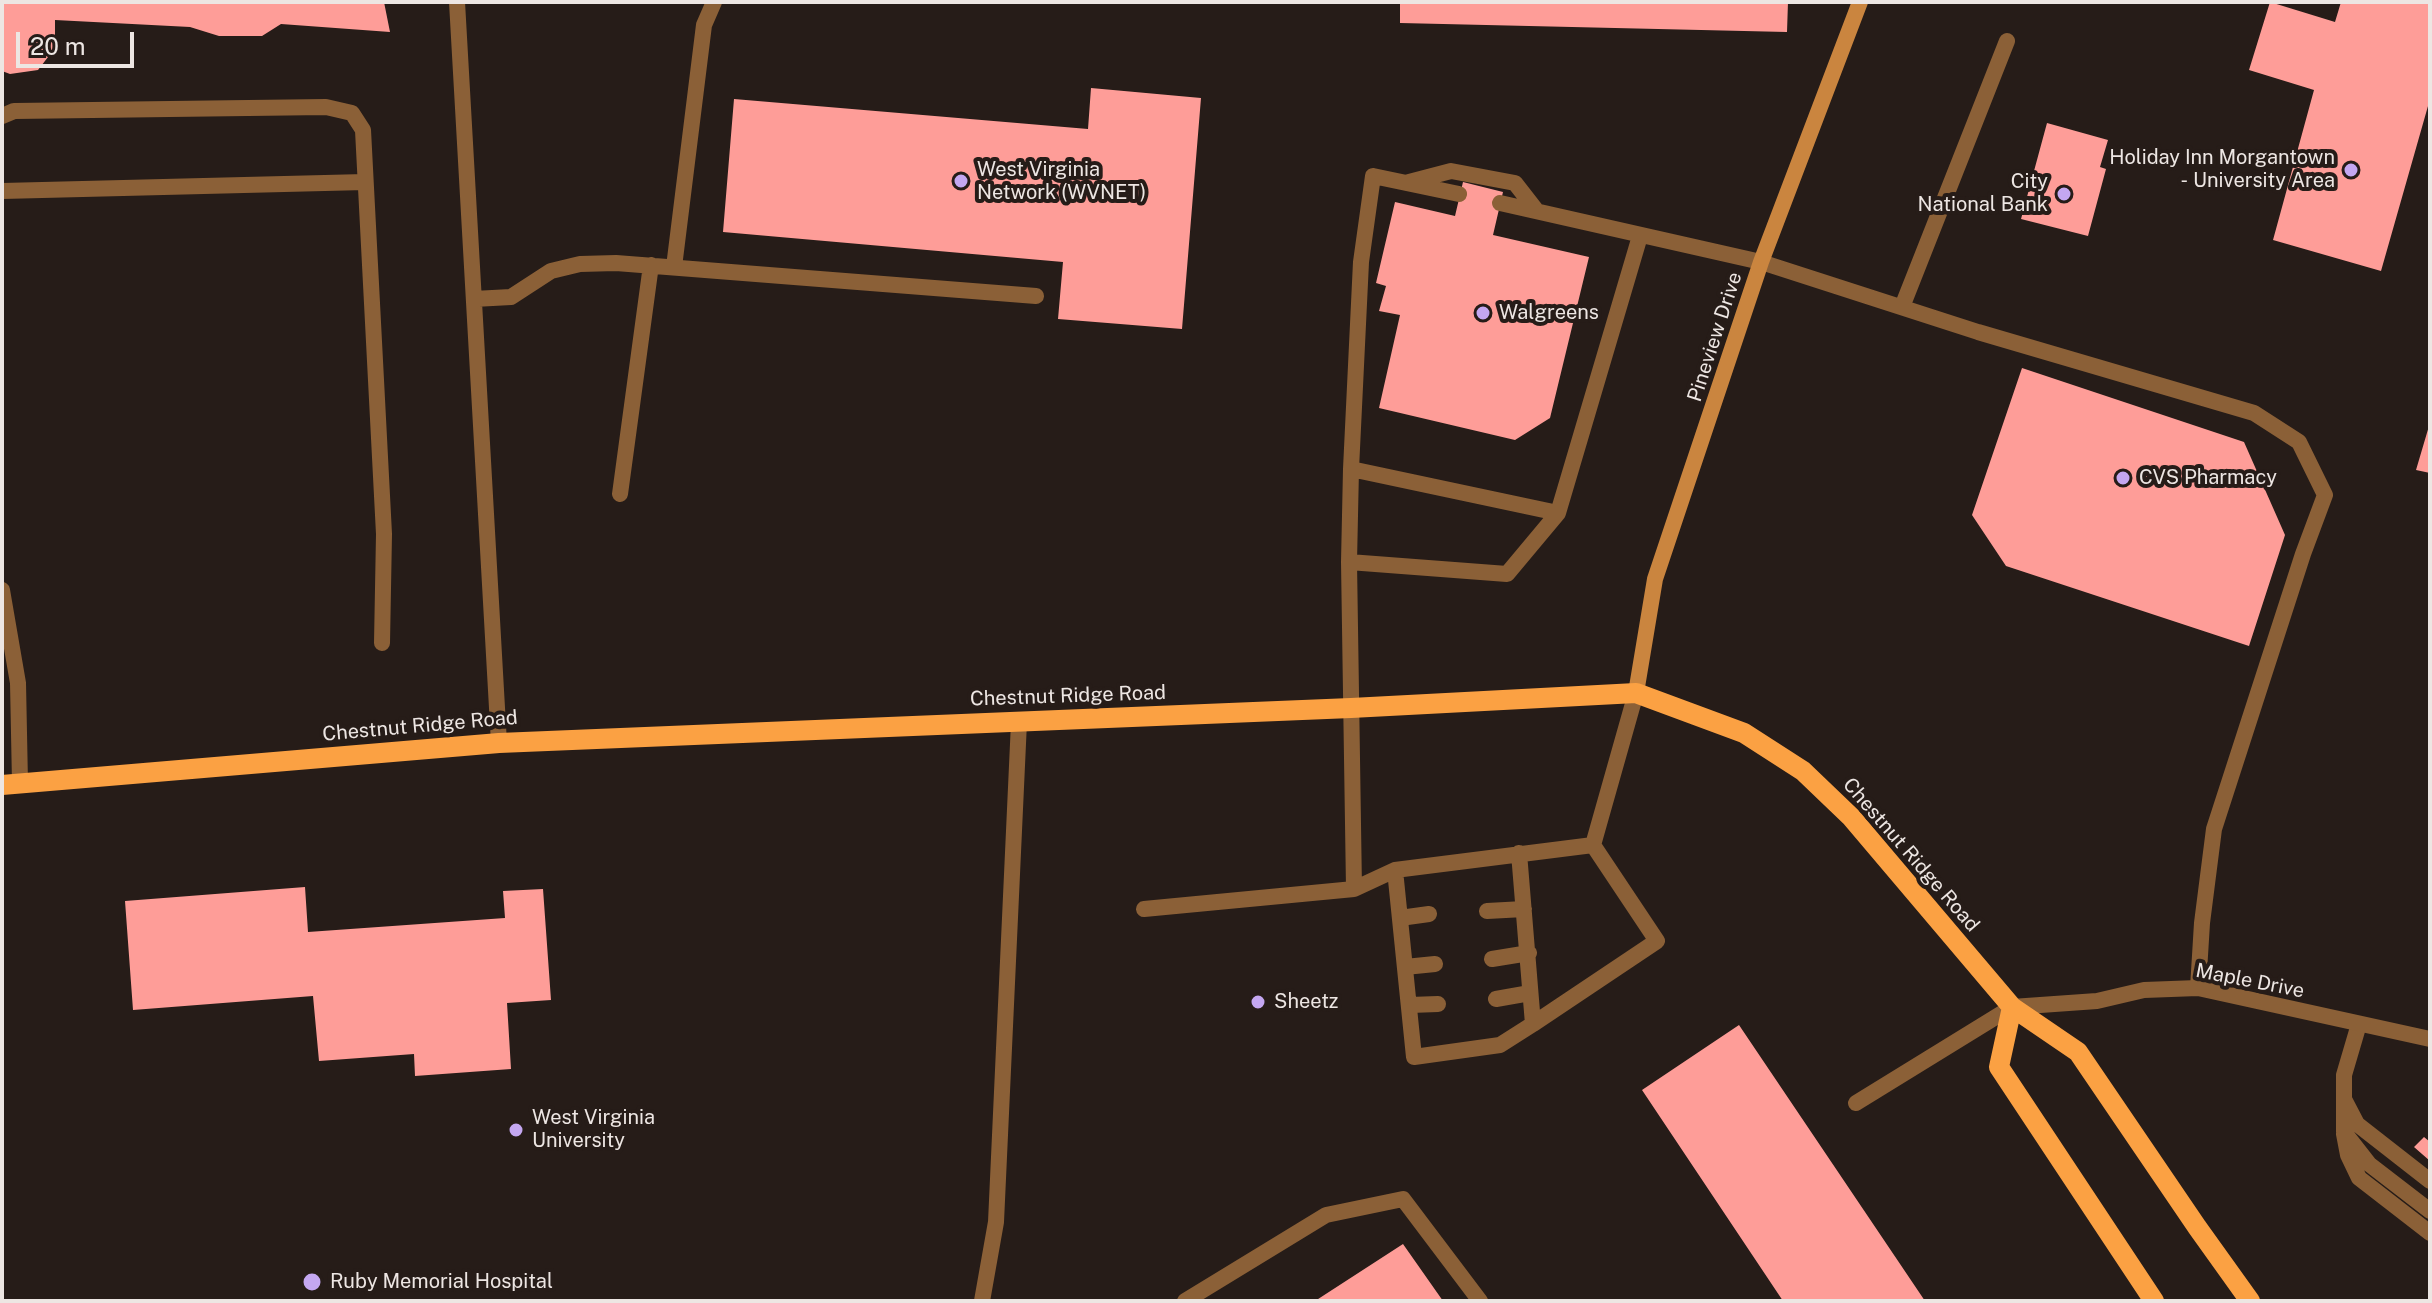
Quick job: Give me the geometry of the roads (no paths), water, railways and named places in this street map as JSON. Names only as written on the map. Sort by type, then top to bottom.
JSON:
[{"type":"main road","name":"Chestnut Ridge Road","points":[[11,784],[499,743],[1351,708],[1636,693],[1744,733],[1803,771],[1851,817],[2012,1007],[2078,1052],[2250,1301]]},
{"type":"main road","points":[[2012,1007],[1999,1067],[2154,1301]]},
{"type":"street","points":[[457,2],[499,743]]},
{"type":"street","points":[[674,267],[704,25],[714,2]]},
{"type":"street","name":"Pineview Drive","points":[[1636,693],[1655,579],[1761,262],[1860,2]]},
{"type":"street","points":[[1902,307],[2007,41]]},
{"type":"street","points":[[2,116],[14,111],[326,107],[352,113],[363,130],[384,534],[382,643]]},
{"type":"street","points":[[1408,182],[1451,171],[1515,183],[1536,210]]},
{"type":"street","points":[[1354,889],[1349,562],[1351,469],[1361,262],[1373,176],[1459,194]]},
{"type":"street","points":[[2,191],[365,182]]},
{"type":"street","points":[[1500,203],[1761,262],[1978,332],[2254,413],[2299,442],[2325,495],[2214,829],[2202,923],[2198,988]]},
{"type":"street","points":[[1349,562],[1507,574],[1558,513],[1640,236]]},
{"type":"street","points":[[474,299],[511,297],[551,271],[580,264],[651,265],[1036,296]]},
{"type":"street","points":[[620,494],[651,265]]},
{"type":"street","points":[[1351,469],[1558,513]]},
{"type":"street","points":[[2,590],[8,657],[18,683],[11,784]]},
{"type":"street","points":[[1395,870],[1414,1057],[1500,1045],[1657,941],[1593,845],[1636,693]]},
{"type":"street","points":[[982,1301],[996,1222],[1019,722]]},
{"type":"street","points":[[1144,909],[1354,889],[1395,870],[1593,845]]},
{"type":"street","points":[[1519,853],[1533,1024]]},
{"type":"street","points":[[1487,911],[1524,909]]},
{"type":"street","points":[[1400,918],[1429,914]]},
{"type":"street","points":[[1492,959],[1529,953]]},
{"type":"street","points":[[1405,967],[1435,964]]},
{"type":"street","name":"Maple Drive","points":[[2012,1007],[2097,1001],[2144,990],[2198,988],[2430,1039]]},
{"type":"street","points":[[1496,999],[1530,993]]},
{"type":"street","points":[[1410,1005],[1438,1004]]},
{"type":"street","points":[[1856,1103],[2012,1007]]},
{"type":"street","points":[[2359,1024],[2347,1061],[2344,1132],[2348,1155],[2359,1178],[2430,1233]]},
{"type":"street","points":[[2344,1100],[2357,1124],[2430,1181]]},
{"type":"street","points":[[2344,1132],[2369,1164],[2430,1211]]},
{"type":"street","points":[[1185,1301],[1326,1215],[1403,1199],[1480,1301]]},
{"type":"place","name":"Holiday Inn Morgantown - University Area","points":[[2351,170]]},
{"type":"place","name":"West Virginia Network (WVNET)","points":[[961,181]]},
{"type":"place","name":"City National Bank","points":[[2064,194]]},
{"type":"place","name":"Walgreens","points":[[1483,313]]},
{"type":"place","name":"CVS Pharmacy","points":[[2123,478]]},
{"type":"place","name":"Sheetz","points":[[1258,1002]]},
{"type":"place","name":"West Virginia University","points":[[516,1130]]},
{"type":"place","name":"Ruby Memorial Hospital","points":[[312,1282]]}]
